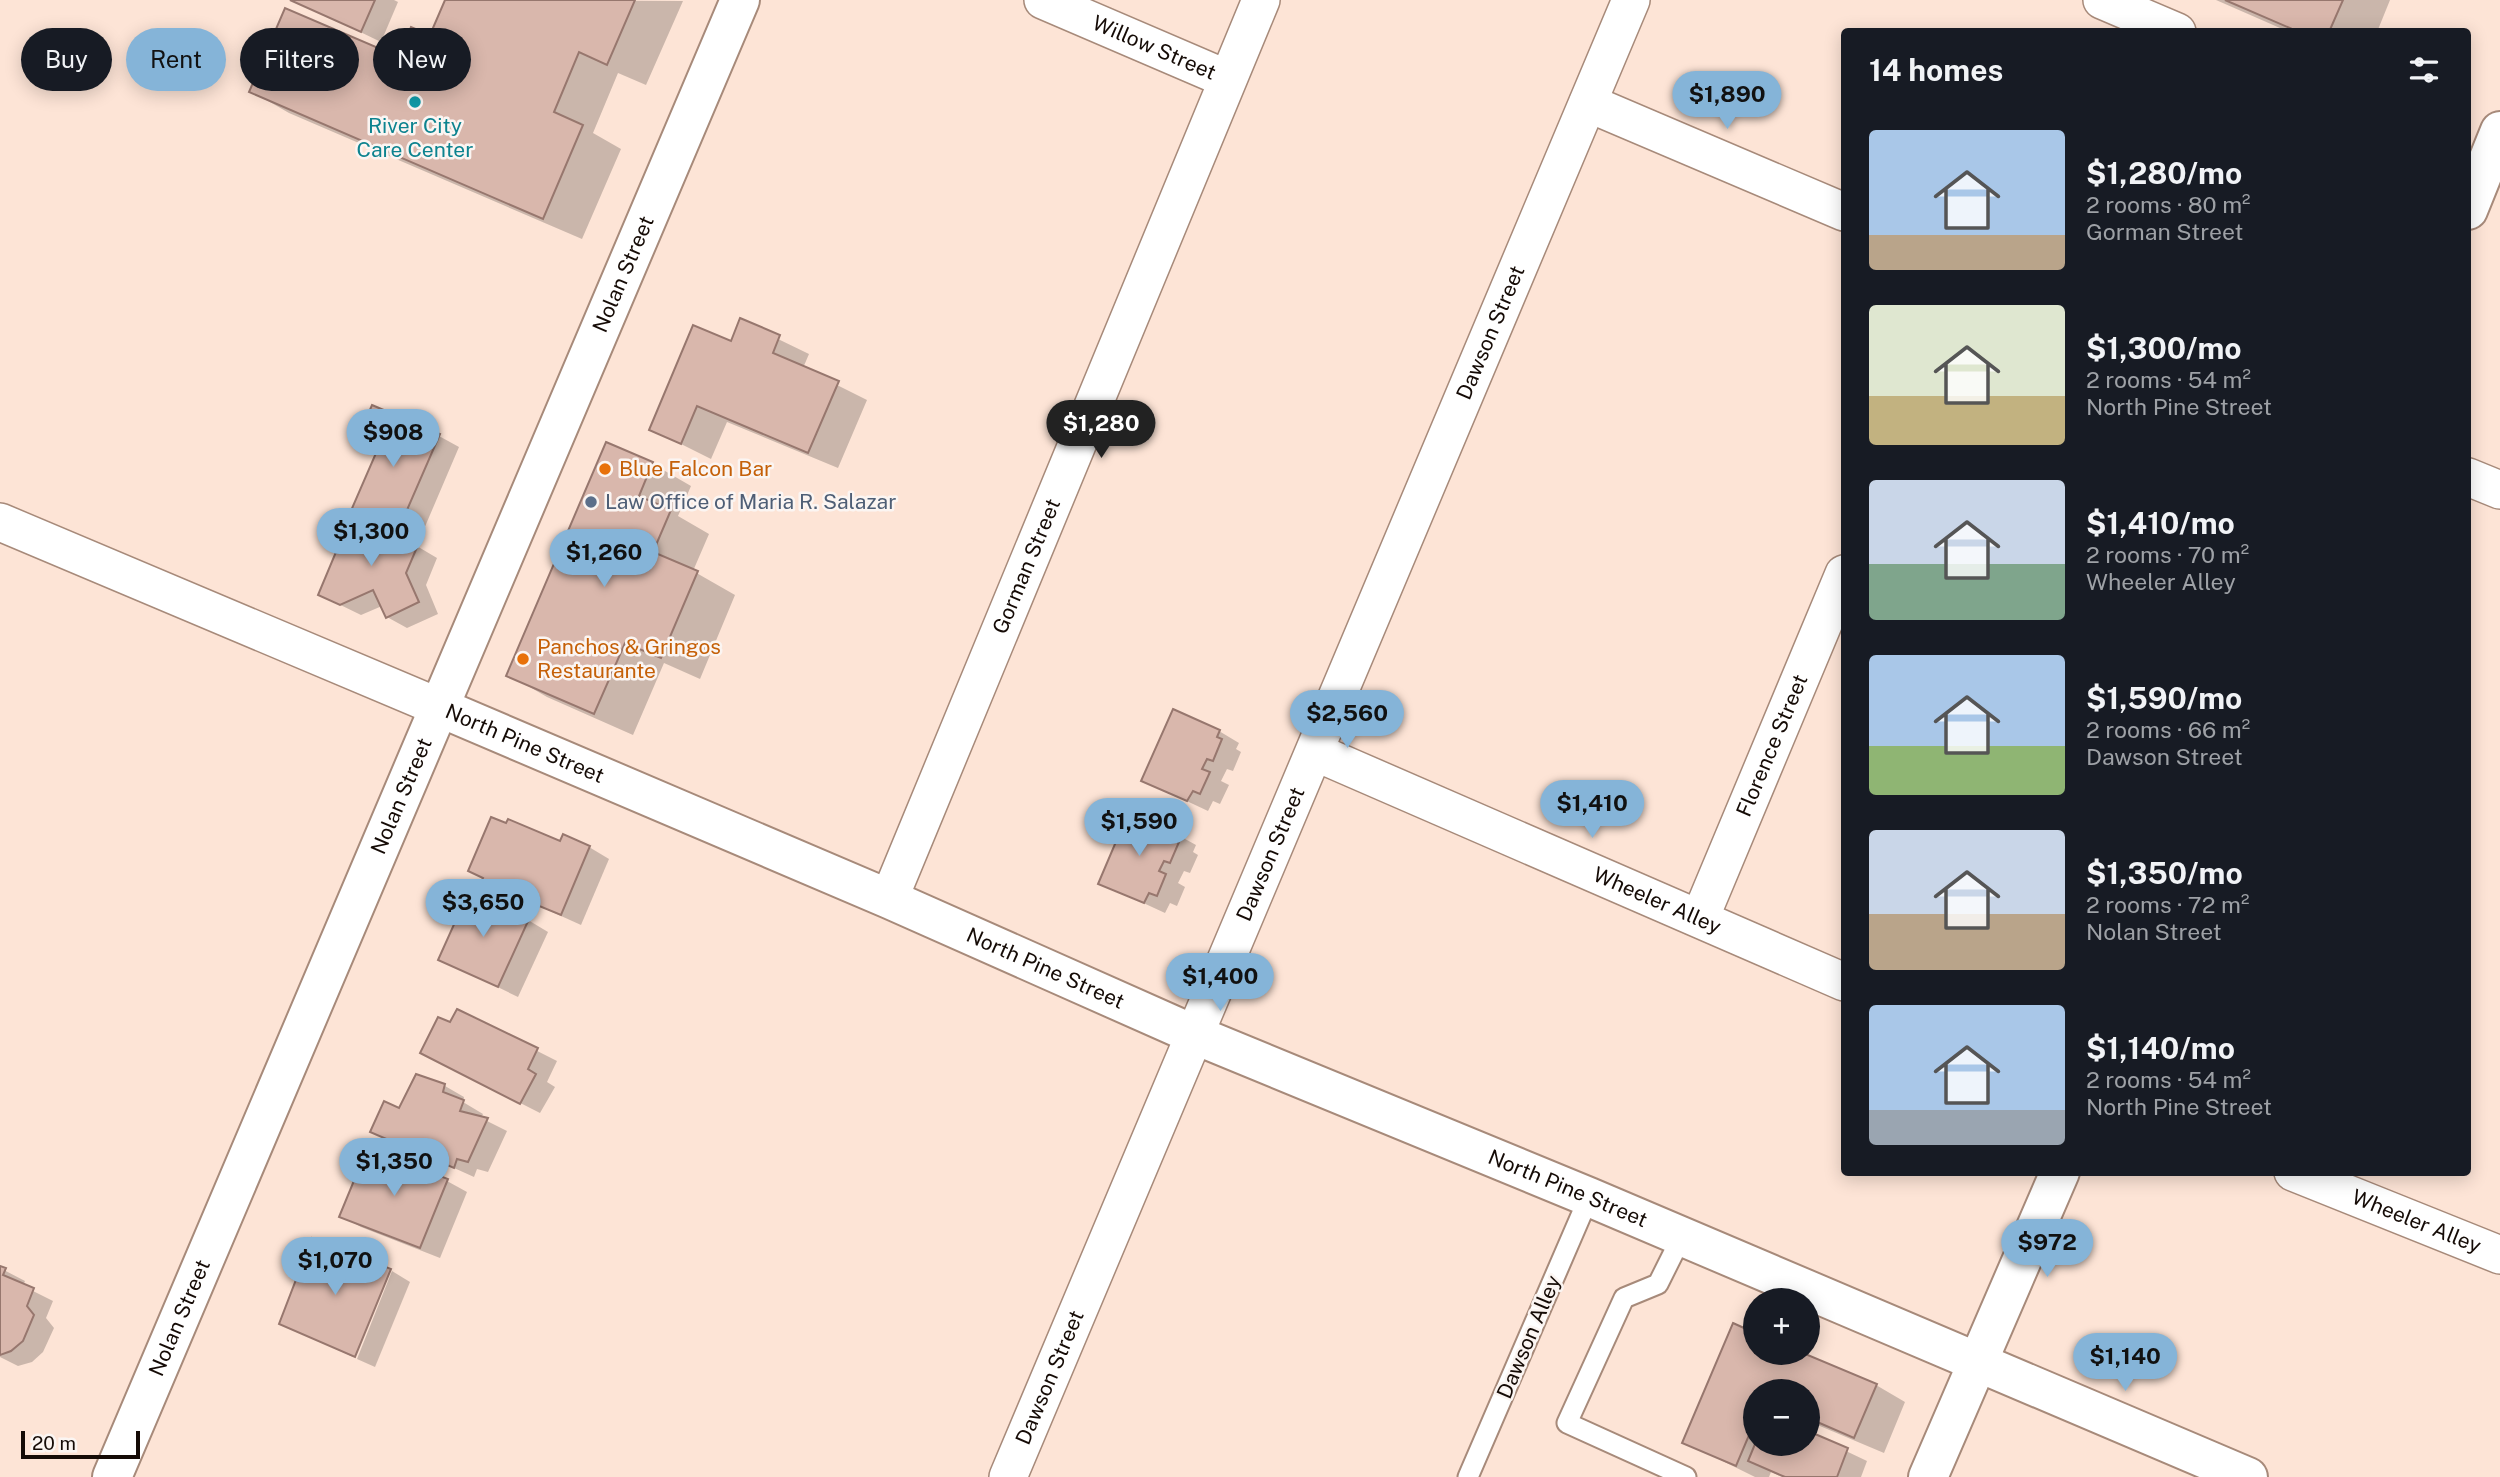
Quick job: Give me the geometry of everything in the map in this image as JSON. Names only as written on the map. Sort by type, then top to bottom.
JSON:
[{"type":"street","name":"Nolan Street","points":[[112,1477],[740,0]]},
{"type":"street","name":"Willow Street","points":[[1043,0],[1227,79]]},
{"type":"street","name":"Gorman Street","points":[[889,899],[1261,0]]},
{"type":"street","name":"Dawson Street","points":[[1009,1477],[1193,1034],[1315,752],[1631,0]]},
{"type":"street","points":[[2102,0],[2168,28]]},
{"type":"street","points":[[1588,103],[1841,211]]},
{"type":"street","points":[[2471,202],[2489,154]]},
{"type":"street","points":[[2471,478],[2500,490]]},
{"type":"street","name":"North Pine Street","points":[[0,522],[889,899],[1193,1034],[1682,1236],[2248,1477]]},
{"type":"street","name":"Florence Street","points":[[1700,918],[1841,581]]},
{"type":"street","name":"Wheeler Alley","points":[[1315,752],[1841,981]]},
{"type":"street","points":[[1928,1477],[2058,1176]]},
{"type":"street","name":"Wheeler Alley","points":[[2304,1176],[2498,1248]]},
{"type":"lane","name":"Dawson Alley","points":[[1468,1477],[1589,1197]]},
{"type":"lane","points":[[1682,1236],[1658,1284],[1624,1298],[1567,1423],[1686,1477]]},
{"type":"building","points":[[290,0],[375,0],[361,32],[359,28],[352,28]]},
{"type":"building","name":"River City Care Center","points":[[445,0],[635,0],[607,65],[579,52],[554,112],[583,125],[543,219],[249,92],[359,91],[359,40],[373,46],[373,91],[471,91],[471,28],[433,28]]},
{"type":"building","points":[[2225,0],[2343,0],[2331,28],[2290,28]]},
{"type":"building","name":"River City Care Center","points":[[285,8],[332,28],[276,28]]},
{"type":"building","points":[[740,318],[780,335],[773,353],[839,381],[808,453],[697,406],[681,444],[649,430],[693,325],[731,341]]},
{"type":"building","points":[[372,405],[440,434],[397,533],[350,513],[383,437],[362,428]]},
{"type":"building","points":[[606,442],[653,462],[639,496],[671,510],[653,552],[698,571],[661,658],[625,643],[594,714],[506,676]]},
{"type":"building","points":[[351,516],[418,545],[406,573],[419,602],[386,618],[373,590],[340,605],[318,595]]},
{"type":"building","points":[[1173,709],[1220,730],[1217,737],[1222,739],[1213,761],[1207,759],[1202,769],[1210,772],[1200,794],[1193,791],[1187,801],[1141,781]]},
{"type":"building","points":[[1129,811],[1177,832],[1173,840],[1179,842],[1170,863],[1164,861],[1159,871],[1166,874],[1157,896],[1149,893],[1144,903],[1098,884]]},
{"type":"building","points":[[491,817],[506,823],[508,819],[560,841],[563,834],[590,846],[561,915],[481,882],[483,878],[468,871]]},
{"type":"building","points":[[469,891],[529,919],[498,987],[438,960]]},
{"type":"building","points":[[457,1009],[538,1048],[528,1069],[536,1074],[520,1104],[420,1053],[438,1017],[450,1022]]},
{"type":"building","points":[[416,1074],[445,1084],[443,1092],[464,1100],[460,1111],[488,1118],[468,1162],[457,1159],[454,1168],[370,1132],[384,1101],[399,1108]]},
{"type":"building","points":[[367,1149],[448,1179],[420,1248],[339,1217]]},
{"type":"building","points":[[312,1238],[391,1269],[355,1357],[279,1324]]},
{"type":"building","points":[[0,1266],[6,1268],[3,1275],[34,1288],[27,1306],[34,1315],[23,1341],[11,1351],[0,1355]]},
{"type":"building","points":[[1733,1323],[1743,1328],[1743,1365],[1820,1365],[1820,1360],[1877,1384],[1854,1438],[1820,1423],[1820,1379],[1743,1379],[1743,1449],[1736,1466],[1682,1443]]},
{"type":"building","points":[[1820,1436],[1848,1448],[1837,1477],[1785,1477],[1748,1461],[1750,1456],[1820,1456]]},
{"type":"place","name":"River City Care Center","points":[[415,102]]},
{"type":"place","name":"Blue Falcon Bar","points":[[605,469]]},
{"type":"place","name":"Law Office of Maria R. Salazar","points":[[591,502]]},
{"type":"place","name":"Panchos & Gringos Restaurante","points":[[523,659]]}]
